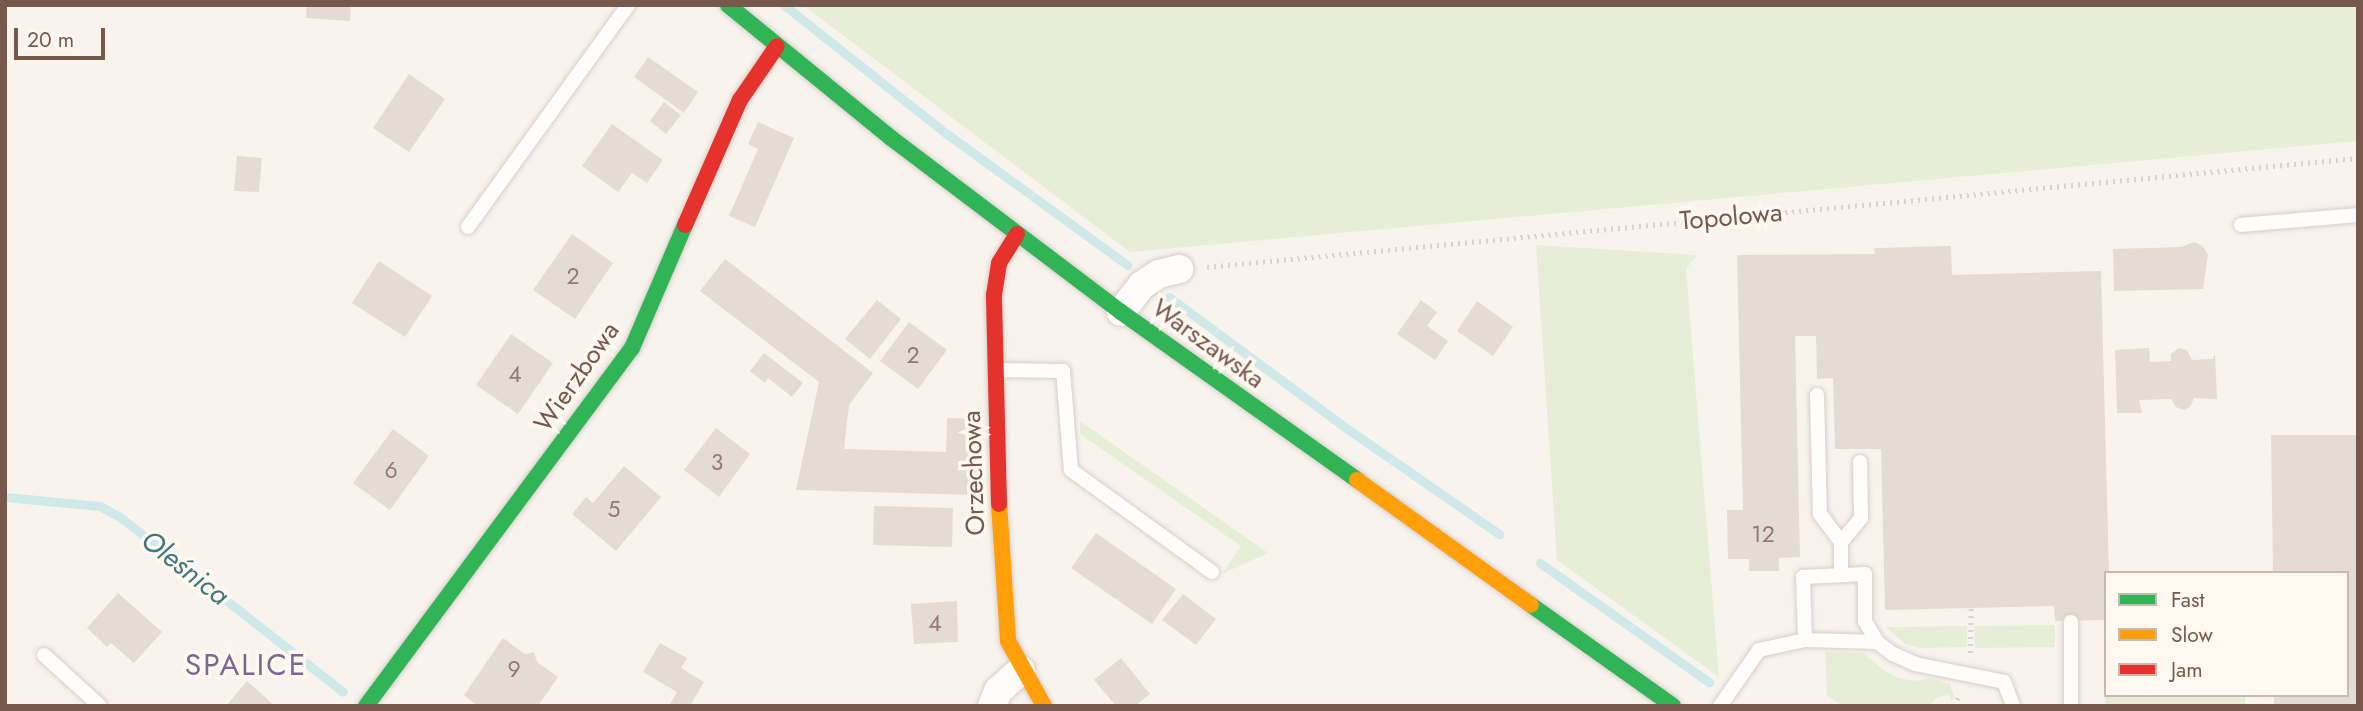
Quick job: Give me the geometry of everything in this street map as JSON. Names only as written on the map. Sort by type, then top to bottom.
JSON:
[{"type":"street","name":"Warszawska","points":[[728,5],[776,46],[1121,312],[1673,706]]},
{"type":"street","name":"Wierzbowa","points":[[366,706],[632,348],[740,100],[776,46]]},
{"type":"street","name":"Orzechowa","points":[[1017,234],[999,263],[997,276],[996,370],[1002,572],[1008,641],[1021,670],[1044,706]]},
{"type":"street","points":[[1121,312],[1142,285],[1159,274],[1179,269]]},
{"type":"street","points":[[992,706],[998,691],[1021,670]]},
{"type":"lane","points":[[468,227],[628,5]]},
{"type":"lane","points":[[2241,225],[2358,215]]},
{"type":"lane","points":[[996,370],[1063,371],[1071,470],[1212,572]]},
{"type":"lane","points":[[1817,395],[1820,514],[1841,542],[1841,575]]},
{"type":"lane","points":[[1841,542],[1861,518],[1860,462]]},
{"type":"lane","points":[[1805,640],[1803,577],[1865,574],[1865,621],[1877,642],[1893,654],[1915,664],[2004,682],[2013,706]]},
{"type":"lane","points":[[2071,622],[2071,706]]},
{"type":"lane","points":[[1720,706],[1759,650],[1805,640],[1877,642]]},
{"type":"lane","points":[[44,655],[100,706]]},
{"type":"path","name":"Topolowa","points":[[1179,269],[2358,158]]},
{"type":"path","points":[[1954,706],[1958,698]]},
{"type":"green space","points":[[803,5],[2358,5],[2358,141],[1130,252]]},
{"type":"green space","points":[[1536,245],[1697,255],[1686,269],[1719,677],[1557,560]]},
{"type":"green space","points":[[1080,421],[1268,553],[1222,574],[1241,546],[1080,434]]},
{"type":"green space","points":[[2055,625],[2055,647],[1975,648],[1974,626]]},
{"type":"green space","points":[[1967,626],[1967,647],[1920,648],[1905,644],[1886,627]]},
{"type":"green space","points":[[1825,652],[1863,653],[1885,671],[1899,678],[1914,681],[1931,678],[1950,684],[1954,697],[1952,702],[1949,695],[1937,697],[1929,706],[1842,706],[1827,695]]},
{"type":"green space","points":[[2106,697],[2245,697],[2245,706],[2105,706]]},
{"type":"building","points":[[307,5],[351,5],[350,21],[306,18]]},
{"type":"building","points":[[648,57],[698,92],[684,113],[634,77]]},
{"type":"building","points":[[409,74],[445,99],[409,152],[373,128]]},
{"type":"building","points":[[664,102],[681,115],[666,134],[650,121]]},
{"type":"building","points":[[758,122],[794,138],[755,227],[729,216],[758,149],[748,144]]},
{"type":"building","points":[[612,124],[663,160],[647,183],[632,173],[618,192],[582,166]]},
{"type":"building","points":[[237,156],[262,158],[259,192],[234,191]]},
{"type":"building","points":[[572,234],[613,263],[575,319],[533,290]]},
{"type":"building","points":[[2194,242],[2203,246],[2208,255],[2203,289],[2114,291],[2113,249],[2181,247]]},
{"type":"building","points":[[1951,246],[1952,275],[2101,271],[2109,571],[2104,571],[2104,620],[2055,621],[2054,606],[1885,610],[1881,449],[1835,449],[1833,378],[1817,379],[1816,336],[1795,336],[1800,557],[1779,558],[1779,571],[1749,571],[1749,559],[1728,559],[1727,510],[1743,510],[1737,255],[1875,254],[1874,248]]},
{"type":"building","points":[[725,259],[873,373],[849,405],[844,449],[946,452],[947,418],[977,419],[975,495],[796,490],[819,382],[700,291]]},
{"type":"building","points":[[379,261],[432,296],[405,337],[352,303]]},
{"type":"building","points":[[877,300],[901,319],[870,359],[845,339]]},
{"type":"building","points":[[1421,300],[1437,312],[1427,326],[1448,341],[1435,360],[1397,334]]},
{"type":"building","points":[[1477,301],[1513,327],[1493,356],[1457,331]]},
{"type":"building","points":[[909,322],[947,350],[918,389],[880,361]]},
{"type":"building","points":[[511,334],[553,363],[518,414],[476,385]]},
{"type":"building","points":[[2149,348],[2150,362],[2171,361],[2171,354],[2179,348],[2187,350],[2192,360],[2213,359],[2215,353],[2217,399],[2194,398],[2190,407],[2184,410],[2176,407],[2171,399],[2139,400],[2142,413],[2117,413],[2115,350]]},
{"type":"building","points":[[764,353],[803,383],[792,397],[768,378],[765,383],[750,371]]},
{"type":"building","points":[[716,428],[750,454],[719,497],[684,470]]},
{"type":"building","points":[[393,429],[429,456],[390,510],[353,483]]},
{"type":"building","points":[[2271,435],[2358,435],[2358,706],[2274,706],[2274,697],[2349,697],[2349,571],[2273,571]]},
{"type":"building","points":[[624,466],[661,497],[616,551],[572,514],[586,497],[593,503]]},
{"type":"building","points":[[874,506],[953,508],[952,547],[873,545]]},
{"type":"building","points":[[1096,533],[1176,589],[1152,624],[1071,568]]},
{"type":"building","points":[[118,593],[162,632],[134,663],[111,643],[107,647],[87,628]]},
{"type":"building","points":[[1183,594],[1216,619],[1196,645],[1162,620]]},
{"type":"building","points":[[957,601],[958,642],[914,644],[911,604]]},
{"type":"building","points":[[503,638],[525,654],[534,652],[537,662],[558,677],[538,706],[478,706],[464,695]]},
{"type":"building","points":[[660,643],[687,658],[681,668],[704,682],[690,706],[669,706],[677,692],[643,672]]},
{"type":"building","points":[[1121,658],[1150,694],[1135,706],[1116,706],[1094,680]]},
{"type":"building","points":[[247,681],[275,706],[226,706]]},
{"type":"waterway","points":[[784,5],[947,134],[1127,265]]},
{"type":"waterway","points":[[1169,297],[1349,430],[1499,534]]},
{"type":"waterway","name":"Oleśnica","points":[[5,497],[100,506],[120,517],[343,692]]},
{"type":"waterway","points":[[1540,563],[1709,682]]},
{"type":"traffic: fast","points":[[728,5],[891,138],[1121,312],[1357,480]]},
{"type":"traffic: fast","points":[[366,706],[632,348],[685,225]]},
{"type":"traffic: fast","points":[[1531,605],[1673,706]]},
{"type":"traffic: slow","points":[[1357,480],[1531,605]]},
{"type":"traffic: slow","points":[[999,504],[1008,641],[1044,706]]},
{"type":"traffic: jam","points":[[685,225],[740,100],[777,46]]},
{"type":"traffic: jam","points":[[999,504],[994,295],[999,263],[1017,234]]},
{"type":"district","name":"SPALICE","points":[[246,665]]}]
